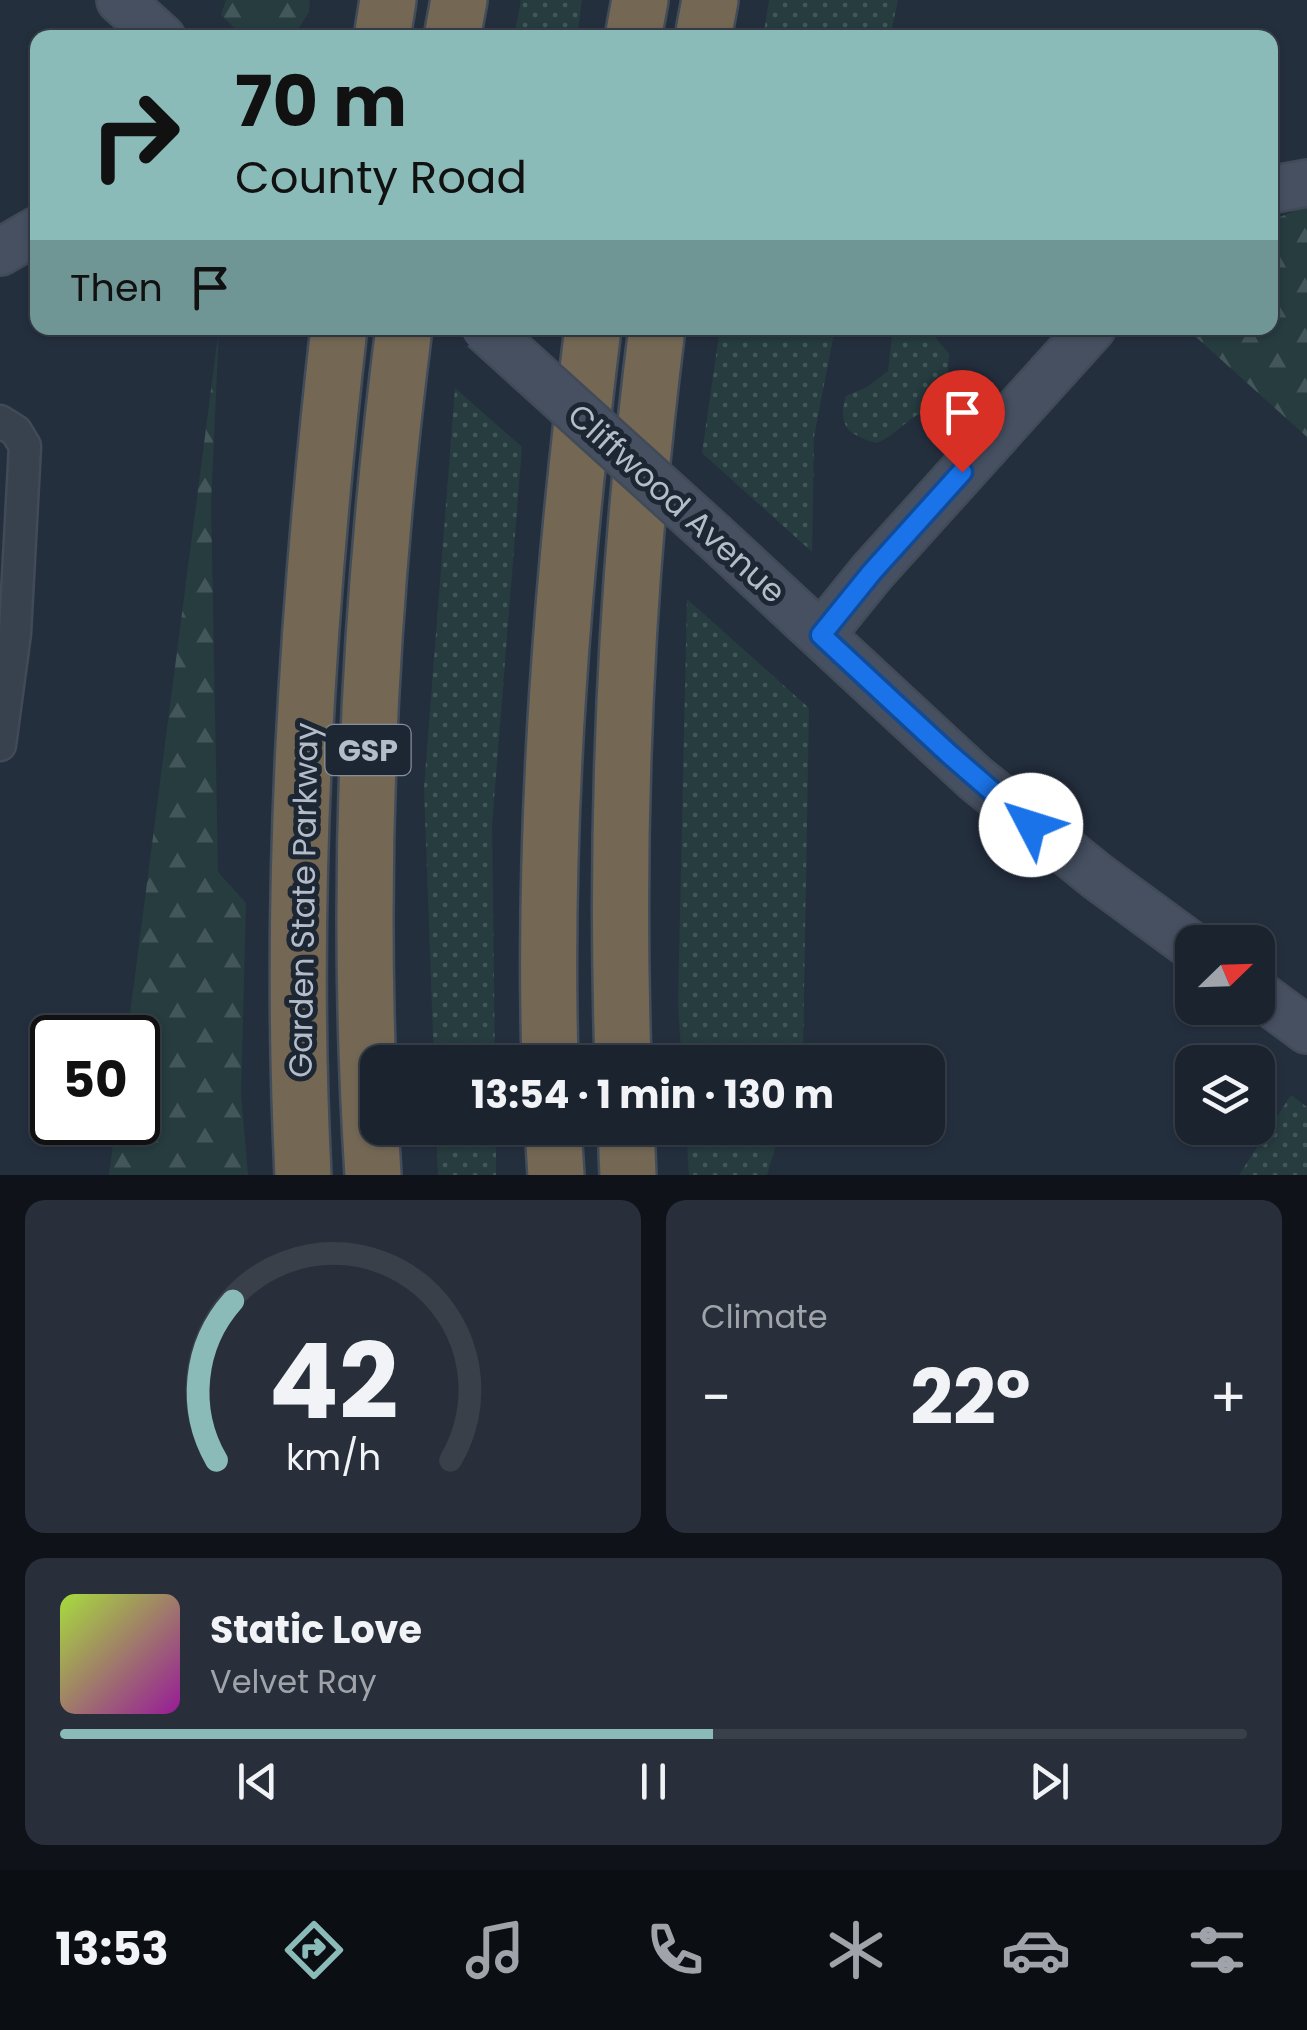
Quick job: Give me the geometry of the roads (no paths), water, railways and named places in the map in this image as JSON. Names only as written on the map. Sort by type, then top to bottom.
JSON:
[{"type":"highway","points":[[383,30],[388,0]]},
{"type":"highway","points":[[453,30],[459,0]]},
{"type":"highway","points":[[634,30],[640,0]]},
{"type":"highway","points":[[704,30],[710,0]]},
{"type":"highway","name":"Garden State Parkway","points":[[303,1175],[298,956],[302,768],[319,507],[338,335]]},
{"type":"highway","name":"Garden State Parkway","points":[[373,1175],[364,982],[369,697],[380,546],[403,335]]},
{"type":"highway","points":[[550,1045],[548,915],[556,721],[592,335]]},
{"type":"highway","points":[[622,1045],[619,884],[624,683],[630,583],[656,335]]},
{"type":"highway","points":[[554,1145],[556,1175]]},
{"type":"highway","points":[[627,1145],[628,1175]]},
{"type":"main road","points":[[105,0],[109,30]]},
{"type":"main road","points":[[120,0],[153,30]]},
{"type":"main road","points":[[1278,188],[1307,183]]},
{"type":"main road","points":[[0,252],[30,235]]},
{"type":"main road","name":"Cliffwood Avenue","points":[[492,335],[984,786],[1175,934]]},
{"type":"main road","points":[[821,635],[872,572],[1086,335]]},
{"type":"main road","points":[[1275,1006],[1307,1030]]},
{"type":"street","points":[[0,421],[16,431],[25,446],[18,589],[0,745]]}]
